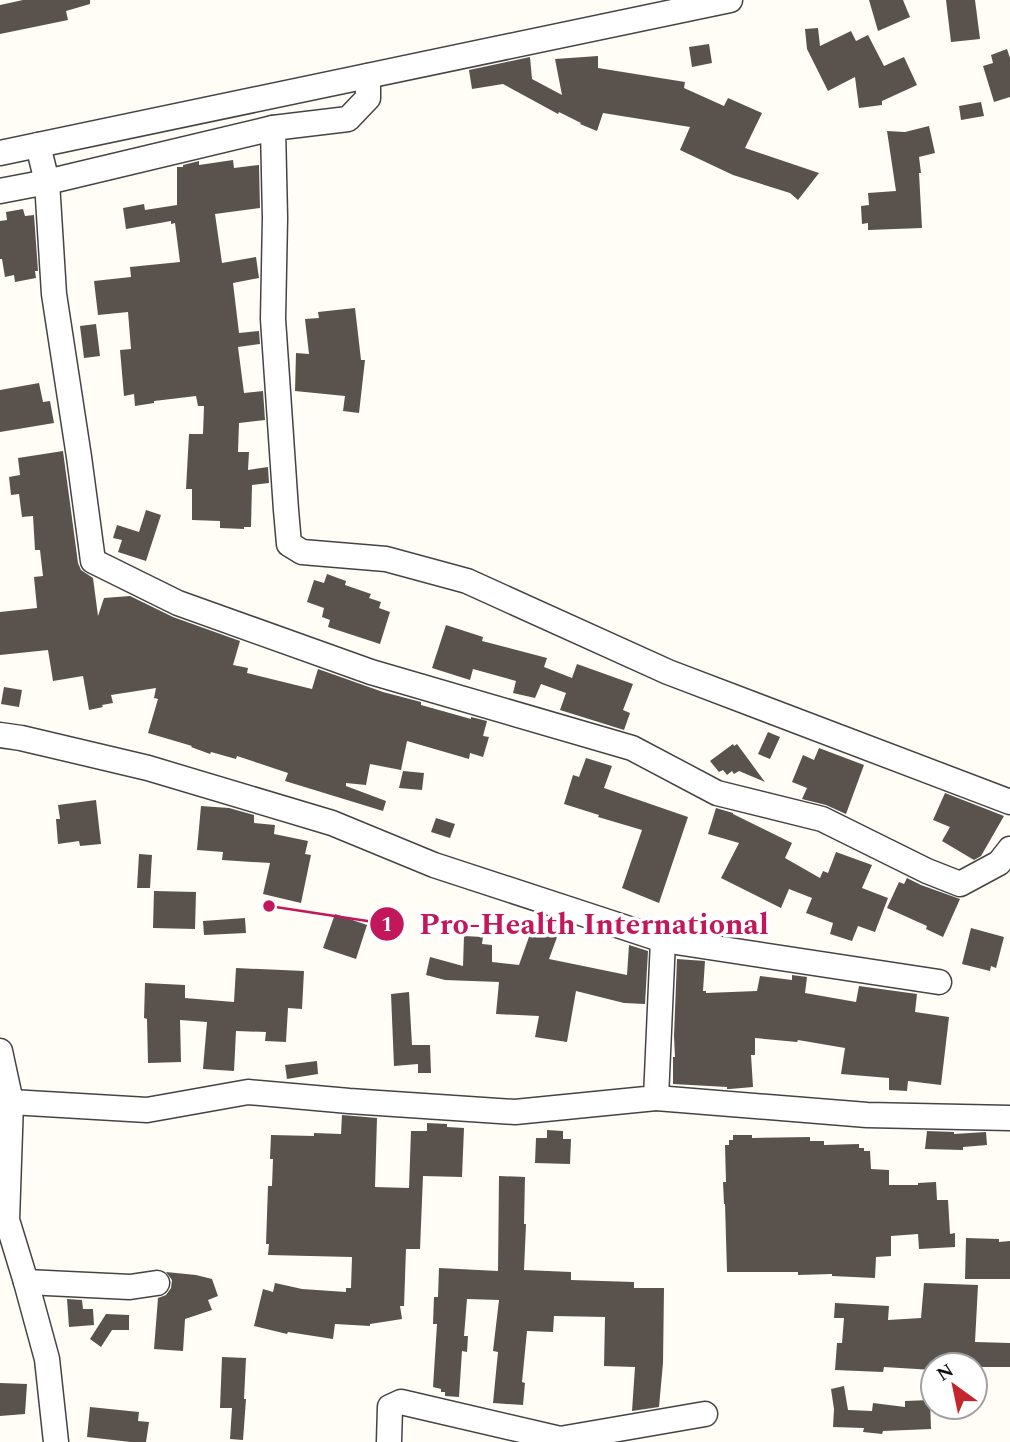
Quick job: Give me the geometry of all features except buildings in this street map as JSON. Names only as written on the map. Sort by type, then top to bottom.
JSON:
[{"type":"street","points":[[0,153],[730,0]]},
{"type":"street","points":[[0,191],[273,128],[348,119],[368,98],[368,76]]},
{"type":"street","points":[[273,128],[273,319],[289,544],[302,552],[386,559],[467,582],[668,672],[1010,802]]},
{"type":"street","points":[[38,145],[47,182],[54,294],[93,561],[178,603],[371,672],[632,748],[717,793],[822,819],[927,871],[960,884],[999,863],[1010,849]]},
{"type":"street","points":[[0,735],[148,768],[332,823],[434,865],[663,940],[939,982]]},
{"type":"street","points":[[656,1098],[663,940]]},
{"type":"street","points":[[0,1051],[11,1102],[7,1220],[47,1359],[56,1442]]},
{"type":"street","points":[[11,1102],[147,1110],[248,1092],[515,1112],[656,1098],[867,1115],[1010,1118]]},
{"type":"street","points":[[26,1282],[130,1287],[158,1283]]},
{"type":"street","points":[[389,1442],[390,1407],[401,1402],[560,1439],[705,1414]]},
{"type":"place","name":"Pro-Health International","points":[[269,906]]}]
